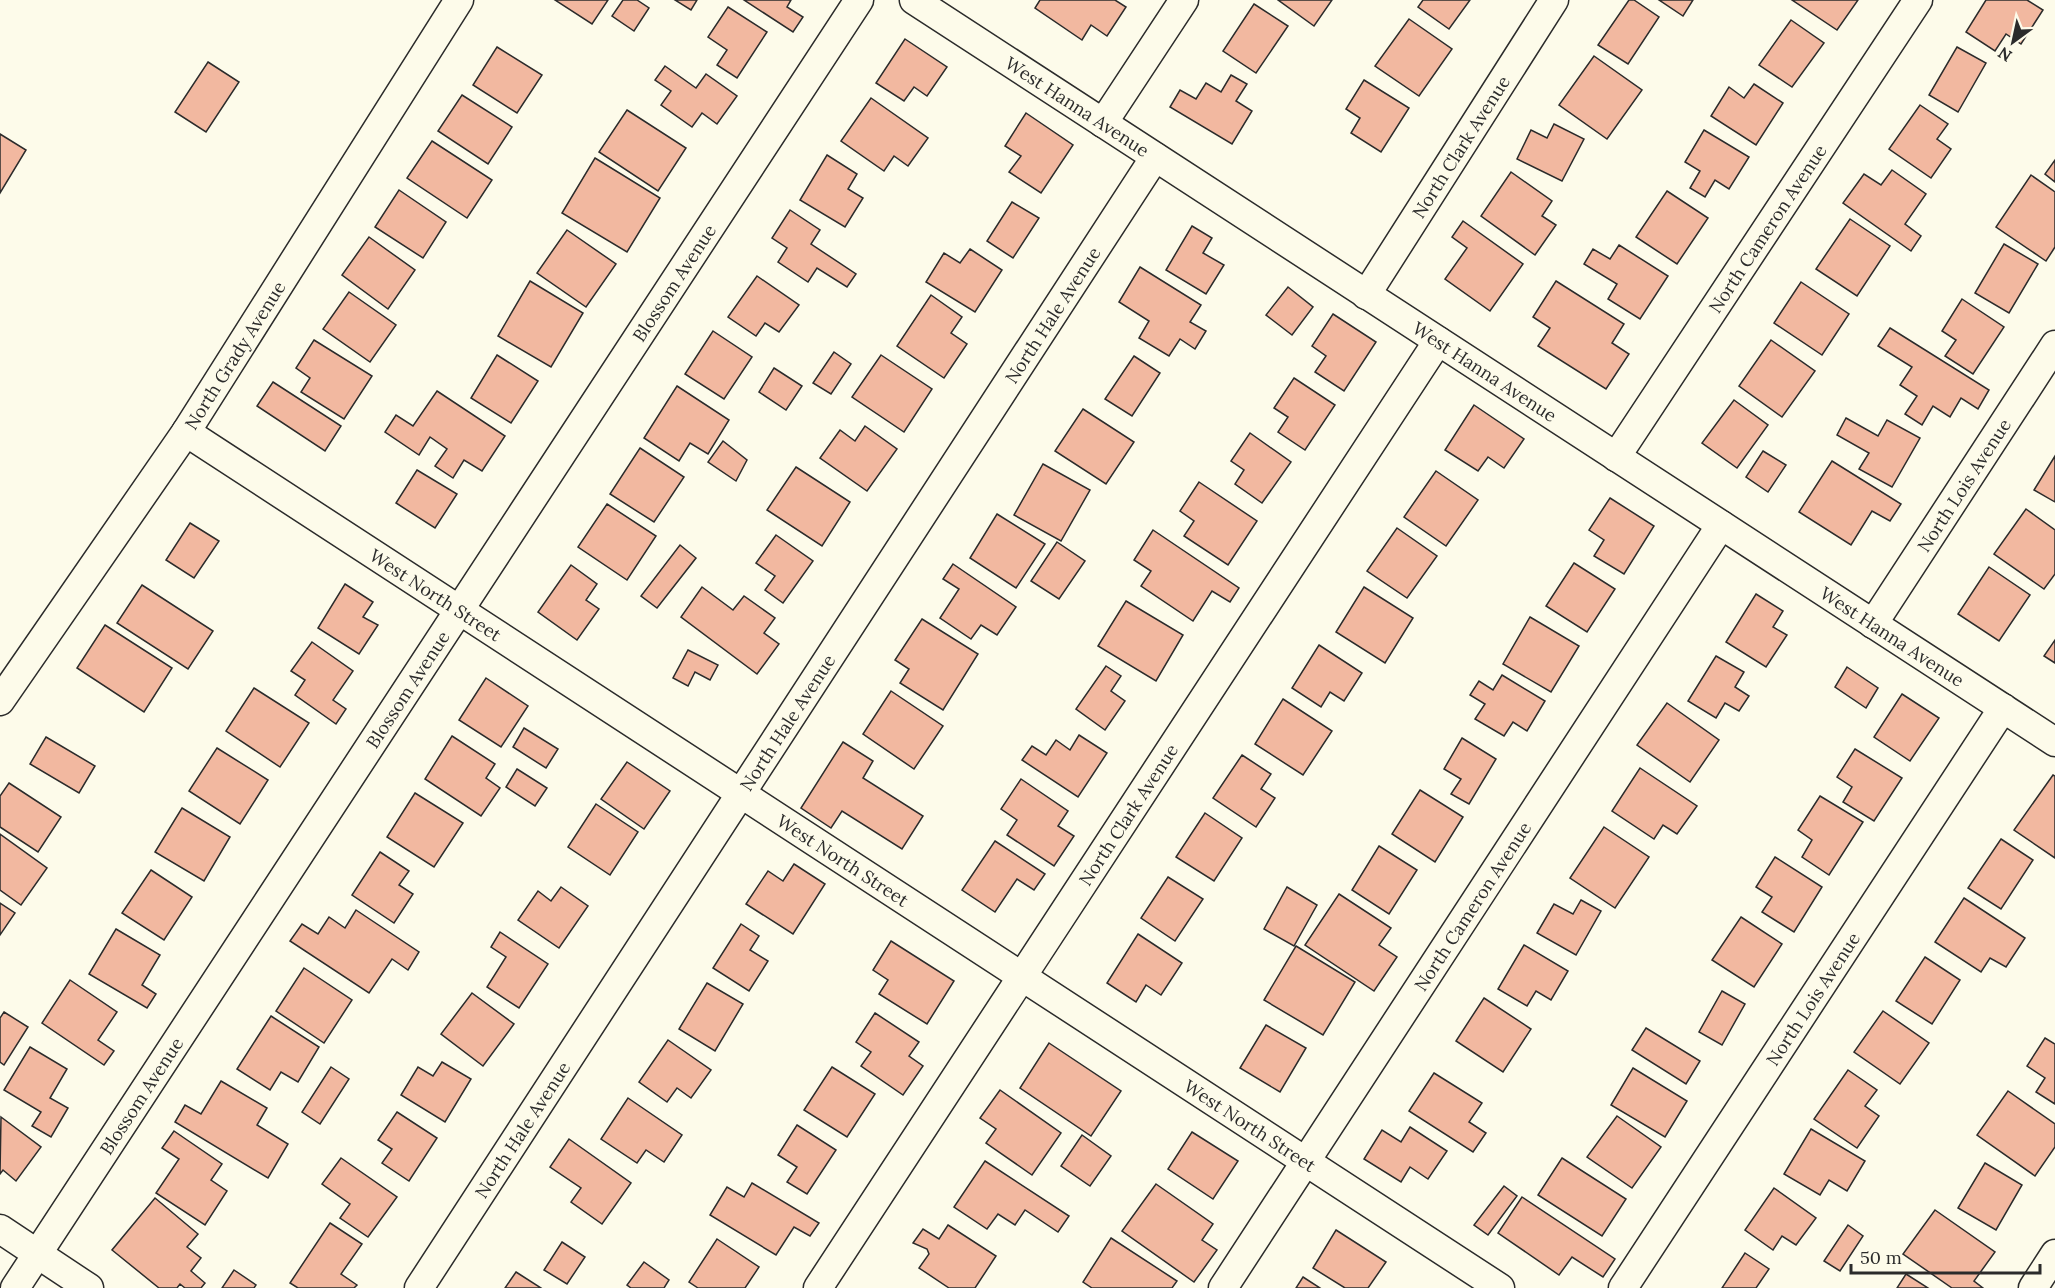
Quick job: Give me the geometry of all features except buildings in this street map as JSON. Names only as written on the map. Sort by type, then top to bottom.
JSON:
[{"type":"street","name":"North Grady Avenue","points":[[0,701],[186,432],[459,0]]},
{"type":"street","name":"Blossom Avenue","points":[[15,1288],[859,0]]},
{"type":"street","name":"West Hanna Avenue","points":[[914,0],[2055,742]]},
{"type":"street","points":[[1103,123],[1184,0]]},
{"type":"street","name":"North Clark Avenue","points":[[1366,295],[1554,0]]},
{"type":"street","name":"North Cameron Avenue","points":[[1616,457],[1918,0]]},
{"type":"street","name":"North Hale Avenue","points":[[419,1288],[1155,157]]},
{"type":"street","name":"North Clark Avenue","points":[[818,1288],[1438,341]]},
{"type":"street","name":"North Lois Avenue","points":[[1873,624],[2055,345]]},
{"type":"street","name":"West North Street","points":[[186,432],[1500,1288]]},
{"type":"street","name":"North Cameron Avenue","points":[[1223,1288],[1721,525]]},
{"type":"street","name":"North Lois Avenue","points":[[1623,1288],[2003,708]]},
{"type":"street","points":[[0,1229],[89,1288]]},
{"type":"street","points":[[2033,1288],[2055,1254]]}]
